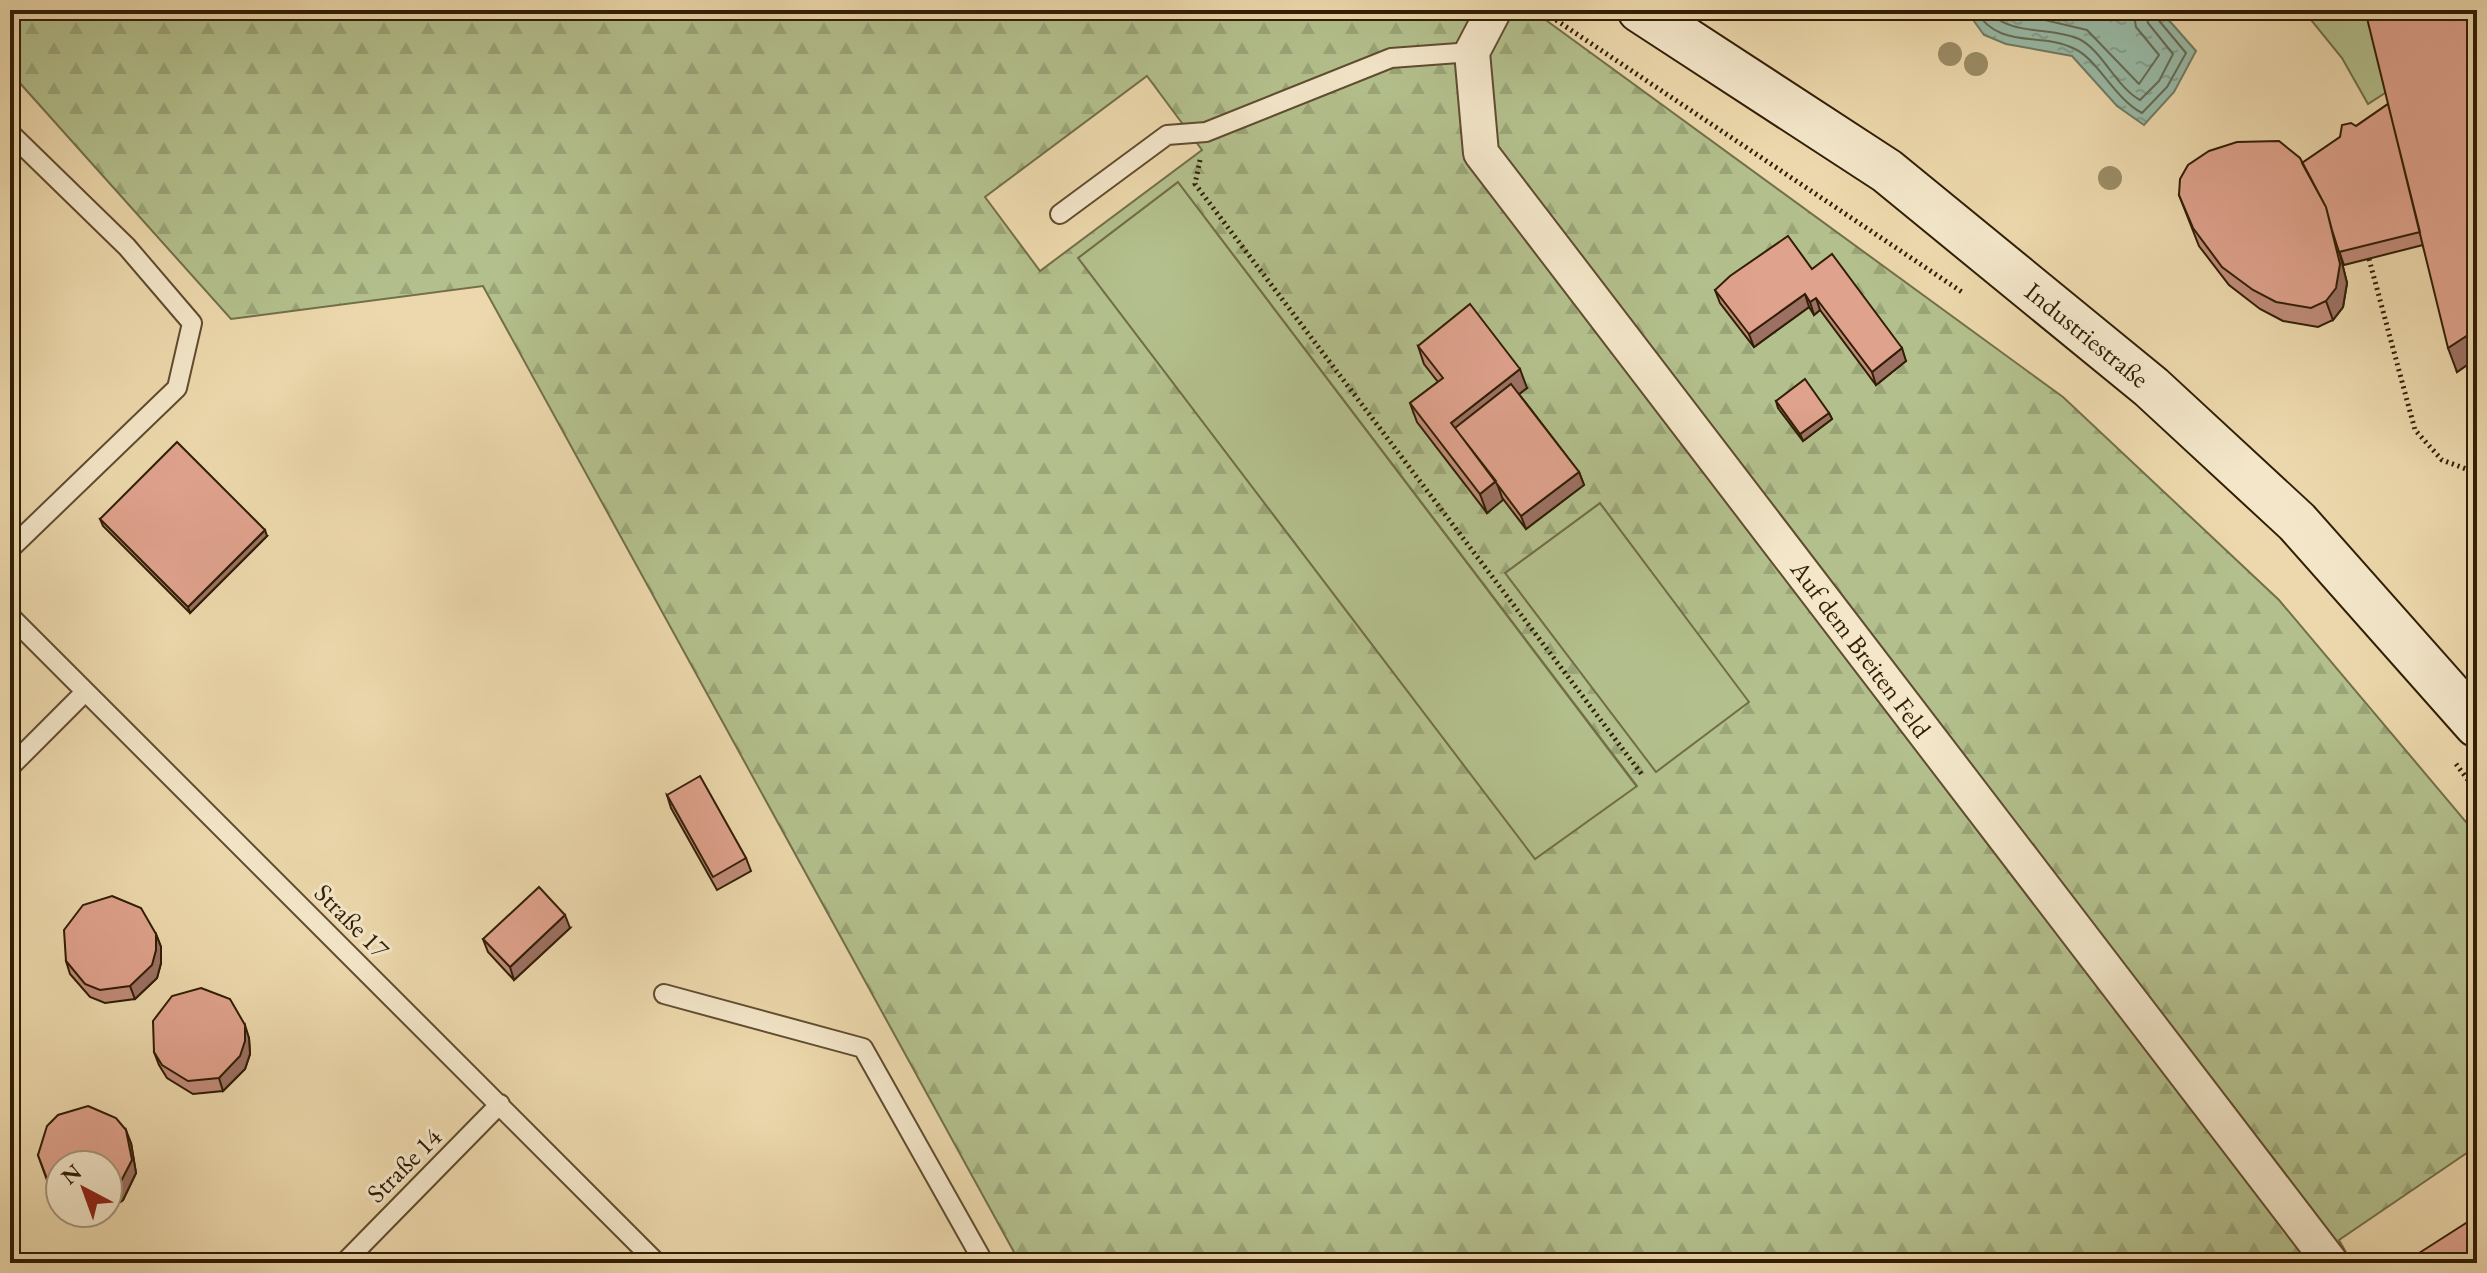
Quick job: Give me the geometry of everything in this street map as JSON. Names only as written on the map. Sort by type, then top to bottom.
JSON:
[{"type":"main road","name":"Industriestraße","points":[[1640,10],[1887,171],[2151,387],[2297,522],[2464,742]]},
{"type":"street","points":[[1472,52],[1494,10]]},
{"type":"street","name":"Auf dem Breiten Feld","points":[[1472,52],[1481,153],[2331,1263]]},
{"type":"lane","points":[[1060,214],[1167,135],[1206,132],[1391,58],[1472,52]]},
{"type":"lane","points":[[10,133],[127,247],[192,323],[177,388],[10,549]]},
{"type":"lane","name":"Straße 17","points":[[10,616],[657,1263]]},
{"type":"lane","points":[[10,767],[85,692]]},
{"type":"lane","points":[[664,994],[863,1048],[984,1263]]},
{"type":"lane","name":"Straße 14","points":[[344,1263],[500,1104]]},
{"type":"path","points":[[1541,10],[1967,296]]},
{"type":"path","points":[[1206,132],[1195,184],[1643,776]]},
{"type":"path","points":[[2369,259],[2415,430],[2442,460],[2464,471],[2477,473]]},
{"type":"path","points":[[2464,742],[2477,792]]},
{"type":"green space","points":[[10,10],[1532,10],[2063,397],[2279,600],[2477,835],[2477,1146],[2339,1240],[2352,1263],[1020,1263],[483,286],[231,319],[10,72]],"holes":[[[1147,76],[1202,150],[1040,271],[985,197]],[[1178,182],[1637,786],[1535,859],[1078,258]],[[1600,503],[1749,702],[1656,772],[1505,573]]]},
{"type":"green space","points":[[2303,10],[2368,10],[2388,91],[2368,104],[2342,58]]},
{"type":"green space","points":[[1178,182],[1637,787],[1535,860],[1078,258]]},
{"type":"green space","points":[[1600,503],[1750,702],[1656,773],[1505,573]]},
{"type":"water","points":[[1966,10],[2160,10],[2196,51],[2174,92],[2144,125],[2117,106],[2072,56],[2006,44],[1984,35]]},
{"type":"building","points":[[2365,10],[2449,10],[2452,20],[2473,15],[2477,30],[2477,329],[2448,348]]},
{"type":"building","points":[[2388,104],[2420,232],[2339,252],[2326,207],[2302,163],[2340,137],[2342,125],[2351,123],[2356,126]]},
{"type":"building","points":[[2279,141],[2300,158],[2326,207],[2340,264],[2336,288],[2326,301],[2311,308],[2276,302],[2253,290],[2222,267],[2193,228],[2179,195],[2180,179],[2188,165],[2209,151],[2237,142]]},
{"type":"building","points":[[1788,236],[1812,269],[1832,254],[1902,348],[1872,372],[1816,298],[1810,302],[1805,294],[1749,334],[1715,290]]},
{"type":"building","points":[[1470,304],[1520,369],[1451,423],[1496,481],[1480,494],[1410,403],[1443,378],[1418,346]]},
{"type":"building","points":[[1805,379],[1829,413],[1800,434],[1776,401]]},
{"type":"building","points":[[1511,384],[1579,472],[1521,516],[1455,428]]},
{"type":"building","points":[[177,442],[265,530],[188,607],[100,519]]},
{"type":"building","points":[[700,776],[746,858],[713,877],[667,795]]},
{"type":"building","points":[[539,887],[565,915],[510,967],[483,939]]},
{"type":"building","points":[[112,896],[141,908],[156,934],[156,950],[152,965],[130,986],[100,990],[85,984],[66,961],[64,930],[83,905]]},
{"type":"building","points":[[201,988],[230,999],[245,1025],[245,1041],[240,1056],[219,1078],[188,1081],[162,1065],[154,1052],[153,1021],[172,996]]},
{"type":"building","points":[[88,1106],[116,1118],[126,1130],[132,1160],[124,1175],[124,1149],[44,1149],[44,1171],[38,1155],[47,1126],[58,1115]]},
{"type":"building","points":[[2477,1216],[2477,1263],[2421,1263],[2416,1255]]}]
